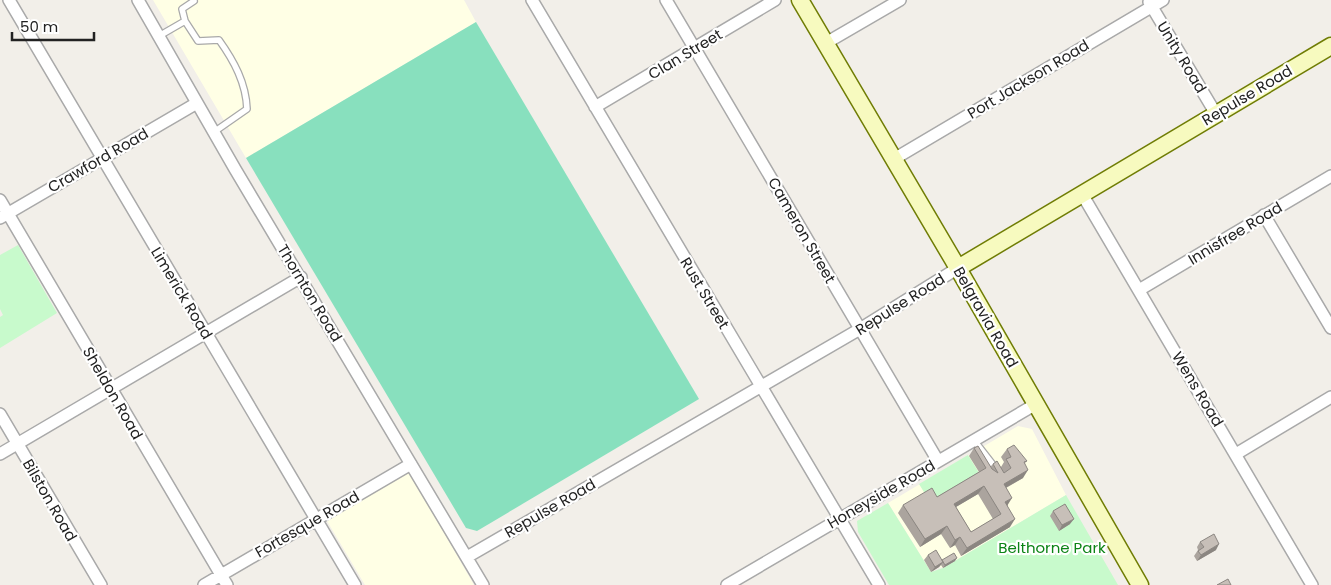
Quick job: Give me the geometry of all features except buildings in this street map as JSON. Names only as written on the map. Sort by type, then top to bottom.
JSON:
[{"type":"street","name":"Limerick Road","points":[[9,0],[355,585]]},
{"type":"street","name":"Thornton Road","points":[[138,0],[214,132],[483,585]]},
{"type":"street","name":"Rust Street","points":[[532,0],[879,585]]},
{"type":"street","name":"Cameron Street","points":[[666,0],[938,461]]},
{"type":"street","name":"Clan Street","points":[[595,107],[775,0]]},
{"type":"street","name":"Belgravia Road","points":[[800,0],[958,268],[1140,585]]},
{"type":"street","points":[[826,43],[900,0]]},
{"type":"street","name":"Port Jackson Road","points":[[894,159],[1150,3],[1163,0]]},
{"type":"street","name":"Unity Road","points":[[1150,3],[1216,114]]},
{"type":"street","name":"Repulse Road","points":[[467,557],[860,329],[958,268],[1331,46]]},
{"type":"street","name":"Crawford Road","points":[[4,215],[197,103]]},
{"type":"street","name":"Innisfree Road","points":[[1139,290],[1331,176]]},
{"type":"street","name":"Wens Road","points":[[1082,194],[1312,585]]},
{"type":"street","name":"Sheldon Road","points":[[0,200],[4,215],[111,389],[227,585]]},
{"type":"street","points":[[1264,215],[1331,328]]},
{"type":"street","points":[[0,454],[301,277]]},
{"type":"street","points":[[1236,454],[1331,398]]},
{"type":"street","name":"Honeyside Road","points":[[728,585],[1036,404]]},
{"type":"street","name":"Bilston Road","points":[[0,414],[101,585]]},
{"type":"street","name":"Fortesque Road","points":[[204,585],[411,464]]},
{"type":"lane","points":[[194,1],[182,9],[185,20],[198,41],[218,40],[232,59],[244,86],[247,109],[214,132]]},
{"type":"lane","points":[[159,36],[185,20]]},
{"type":"lane","points":[[974,439],[994,466]]},
{"type":"shaded area","points":[[153,0],[464,0],[476,22],[246,158]]},
{"type":"shaded area","points":[[1018,426],[1032,429],[1066,495],[943,568],[939,567],[931,572],[888,503]]},
{"type":"shaded area","points":[[409,472],[474,585],[365,585],[327,521]]},
{"type":"green space","points":[[476,22],[699,399],[477,531],[466,528],[246,158]]},
{"type":"green space","points":[[18,245],[57,313],[0,348],[0,317],[3,315],[0,309],[0,255]]},
{"type":"green space","points":[[968,455],[981,476],[932,505],[919,484]]},
{"type":"green space","name":"Belthorne Park","points":[[1066,495],[1118,585],[889,585],[858,532],[857,521],[888,503],[931,572],[943,568]]}]
